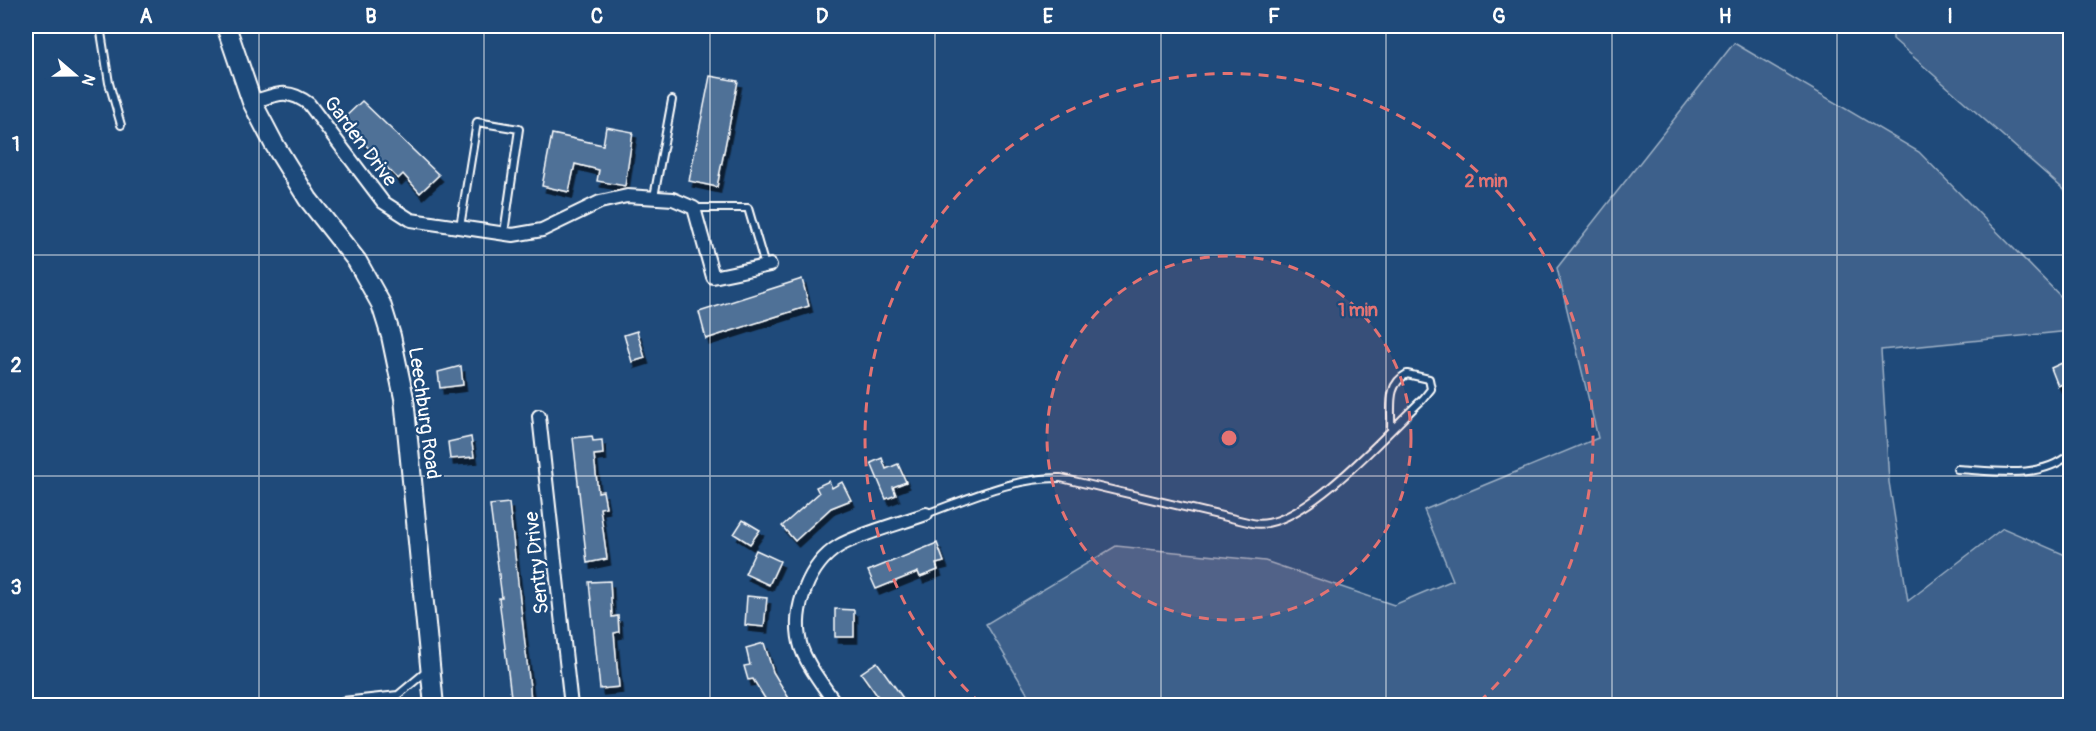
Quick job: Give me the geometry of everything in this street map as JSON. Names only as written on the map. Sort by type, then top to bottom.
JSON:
[{"type":"street","name":"Leechburg Road","points":[[226,26],[252,102],[274,144],[308,199],[357,261],[381,304],[391,336],[404,398],[434,705]]},
{"type":"street","name":"Garden Drive","points":[[252,102],[284,92],[297,94],[309,104],[383,202],[411,220],[504,233],[542,230],[600,202],[627,196],[673,199],[694,208]]},
{"type":"street","points":[[694,208],[713,277],[767,265]]},
{"type":"street","name":"Sentry Drive","points":[[539,416],[571,705]]},
{"type":"street","points":[[837,705],[821,683],[800,644],[799,610],[804,588],[819,566],[839,546],[926,514]]},
{"type":"lane","points":[[100,26],[109,83],[121,125]]},
{"type":"lane","points":[[654,198],[672,100]]},
{"type":"lane","points":[[460,227],[477,122],[519,129],[504,233]]},
{"type":"lane","points":[[694,208],[748,208],[767,265]]},
{"type":"lane","points":[[926,514],[1012,484],[1046,477],[1061,478],[1251,523],[1266,523],[1313,500],[1333,486],[1424,399],[1431,389],[1429,379],[1407,374],[1397,379],[1391,393],[1392,428]]},
{"type":"lane","points":[[1958,469],[2014,473],[2059,464],[2070,453]]},
{"type":"lane","points":[[331,705],[343,701],[398,695],[430,667]]},
{"type":"shaded area","points":[[1893,26],[2070,26],[2070,195],[1893,39]]},
{"type":"shaded area","points":[[1734,43],[1919,152],[2070,306],[2070,331],[1881,350],[1889,482],[1908,601],[2003,528],[2070,557],[2070,705],[1034,705],[986,624],[1116,546],[1265,561],[1394,605],[1453,580],[1424,510],[1598,438],[1557,268]]},
{"type":"building","points":[[710,76],[738,81],[717,187],[689,181]]},
{"type":"building","points":[[362,101],[439,175],[420,193],[403,174],[398,179],[342,120]]},
{"type":"building","points":[[606,127],[633,132],[625,186],[597,181],[599,170],[575,164],[569,192],[542,186],[552,134],[603,145]]},
{"type":"building","points":[[802,279],[809,306],[706,339],[699,312]]},
{"type":"building","points":[[637,331],[645,358],[632,362],[624,335]]},
{"type":"building","points":[[2062,363],[2069,381],[2058,386],[2051,368]]},
{"type":"building","points":[[461,366],[463,385],[440,388],[438,372]]},
{"type":"building","points":[[592,436],[593,441],[602,440],[603,454],[594,455],[598,492],[603,491],[606,507],[600,508],[607,559],[587,563],[573,438]]},
{"type":"building","points":[[471,437],[474,457],[450,459],[448,442]]},
{"type":"building","points":[[882,458],[886,469],[898,464],[906,482],[893,487],[896,495],[886,499],[871,463]]},
{"type":"building","points":[[829,481],[832,488],[842,482],[851,500],[831,508],[795,541],[782,526],[819,493],[816,487]]},
{"type":"building","points":[[509,503],[531,705],[512,705],[499,598],[502,598],[490,505]]},
{"type":"building","points":[[743,520],[760,530],[750,544],[734,534]]},
{"type":"building","points":[[937,543],[944,562],[936,564],[938,570],[920,577],[918,572],[876,589],[868,571]]},
{"type":"building","points":[[756,550],[780,561],[769,585],[745,574]]},
{"type":"building","points":[[610,581],[612,617],[618,616],[619,632],[614,633],[619,687],[600,689],[589,582]]},
{"type":"building","points":[[747,596],[767,598],[764,627],[745,625]]},
{"type":"building","points":[[835,609],[854,610],[854,637],[835,637]]},
{"type":"building","points":[[764,643],[773,672],[793,705],[769,705],[753,679],[748,680],[744,666],[750,665],[746,648]]},
{"type":"building","points":[[877,662],[908,705],[884,705],[861,673]]}]
